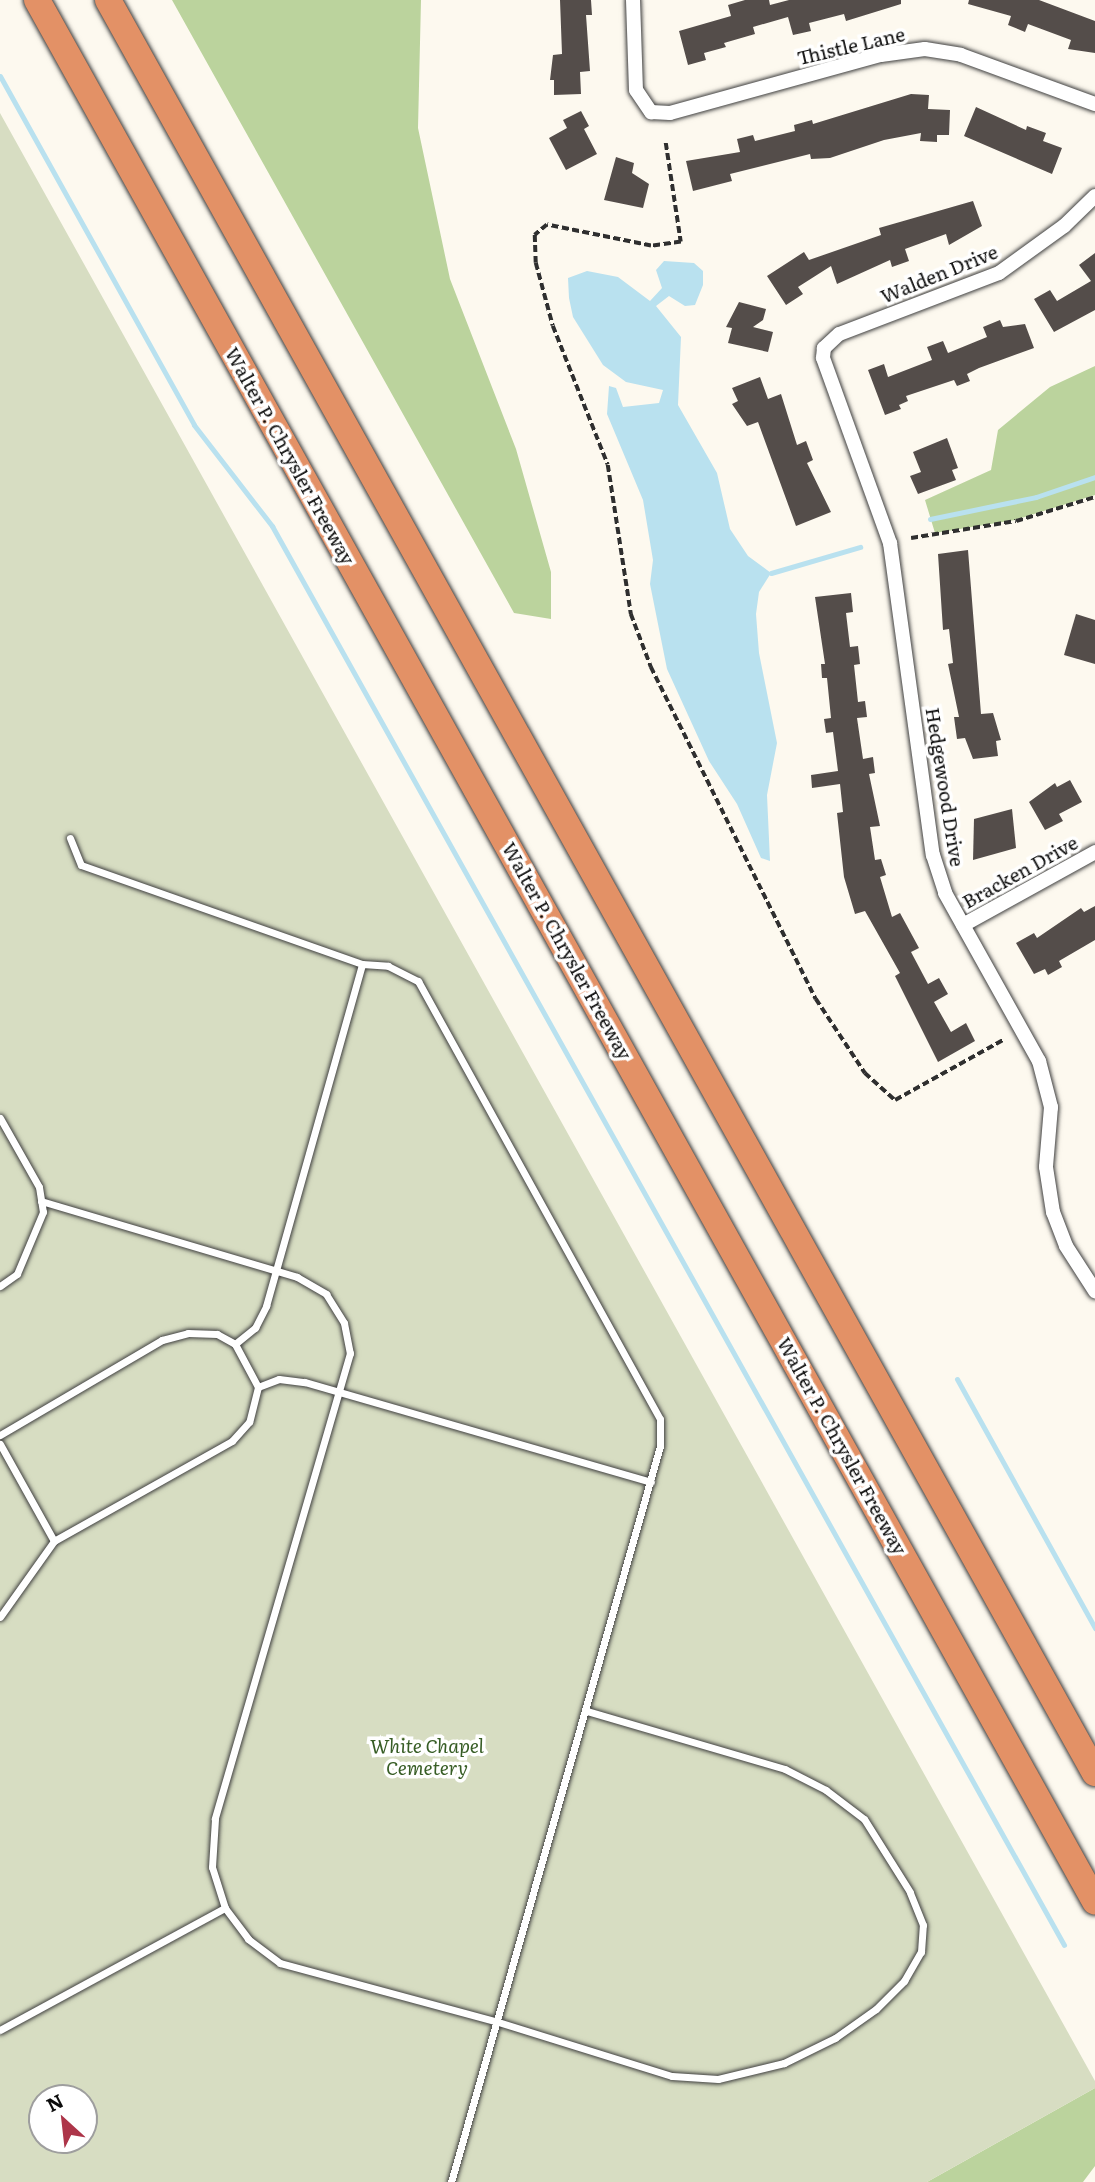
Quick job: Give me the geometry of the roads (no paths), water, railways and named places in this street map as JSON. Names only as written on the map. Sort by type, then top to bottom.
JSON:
[{"type":"highway","name":"Walter P. Chrysler Freeway","points":[[37,0],[1095,1902]]},
{"type":"highway","points":[[108,0],[1095,1773]]},
{"type":"street","name":"Thistle Lane","points":[[633,0],[640,99],[651,112],[660,114],[695,106],[881,55],[925,49],[961,55],[1095,104]]},
{"type":"street","name":"Walden Drive","points":[[824,348],[839,334],[999,273],[1064,226],[1095,197]]},
{"type":"street","name":"Hedgewood Drive","points":[[824,348],[829,380],[890,543],[933,855],[963,925],[1039,1061],[1051,1107],[1046,1167],[1053,1212],[1066,1246],[1095,1291]]},
{"type":"street","name":"Bracken Drive","points":[[963,925],[1095,852]]},
{"type":"lane","points":[[70,838],[81,865],[362,964],[388,966],[418,981],[660,1419],[660,1446],[587,1711],[495,2021],[452,2182]]},
{"type":"lane","points":[[235,1344],[255,1328],[362,964]]},
{"type":"lane","points":[[0,1118],[39,1187],[43,1212],[34,1241],[17,1273],[0,1286]]},
{"type":"lane","points":[[41,1200],[297,1277],[327,1294],[344,1323],[349,1353],[215,1819],[212,1867],[225,1908],[248,1939],[280,1963],[495,2021],[672,2076],[718,2079],[784,2063],[835,2038],[876,2009],[904,1981],[921,1952],[923,1925],[910,1892],[864,1819],[826,1790],[785,1769],[587,1711]]},
{"type":"lane","points":[[0,1435],[162,1340],[188,1333],[217,1334],[235,1344],[258,1387],[248,1422],[232,1441],[54,1541],[0,1617]]},
{"type":"lane","points":[[258,1387],[279,1379],[339,1391],[650,1482]]},
{"type":"lane","points":[[0,1444],[54,1541]]},
{"type":"lane","points":[[0,2030],[225,1908]]},
{"type":"water","points":[[664,261],[694,263],[703,271],[703,285],[695,305],[685,306],[669,296],[656,306],[681,337],[678,405],[717,473],[730,529],[748,556],[771,573],[759,592],[756,614],[759,653],[777,743],[767,795],[770,861],[761,858],[737,804],[709,761],[667,669],[650,584],[653,560],[643,500],[607,414],[609,386],[616,388],[623,407],[659,403],[663,390],[626,382],[603,365],[573,317],[569,298],[568,278],[587,271],[618,277],[650,301],[662,288],[656,270]]},
{"type":"waterway","points":[[0,76],[194,425],[272,526],[1064,1945]]},
{"type":"waterway","points":[[930,519],[1036,497],[1095,477]]},
{"type":"waterway","points":[[771,573],[860,547]]},
{"type":"waterway","points":[[957,1379],[1095,1628]]},
{"type":"park label","name":"White Chapel Cemetery","points":[[427,1757]]}]
